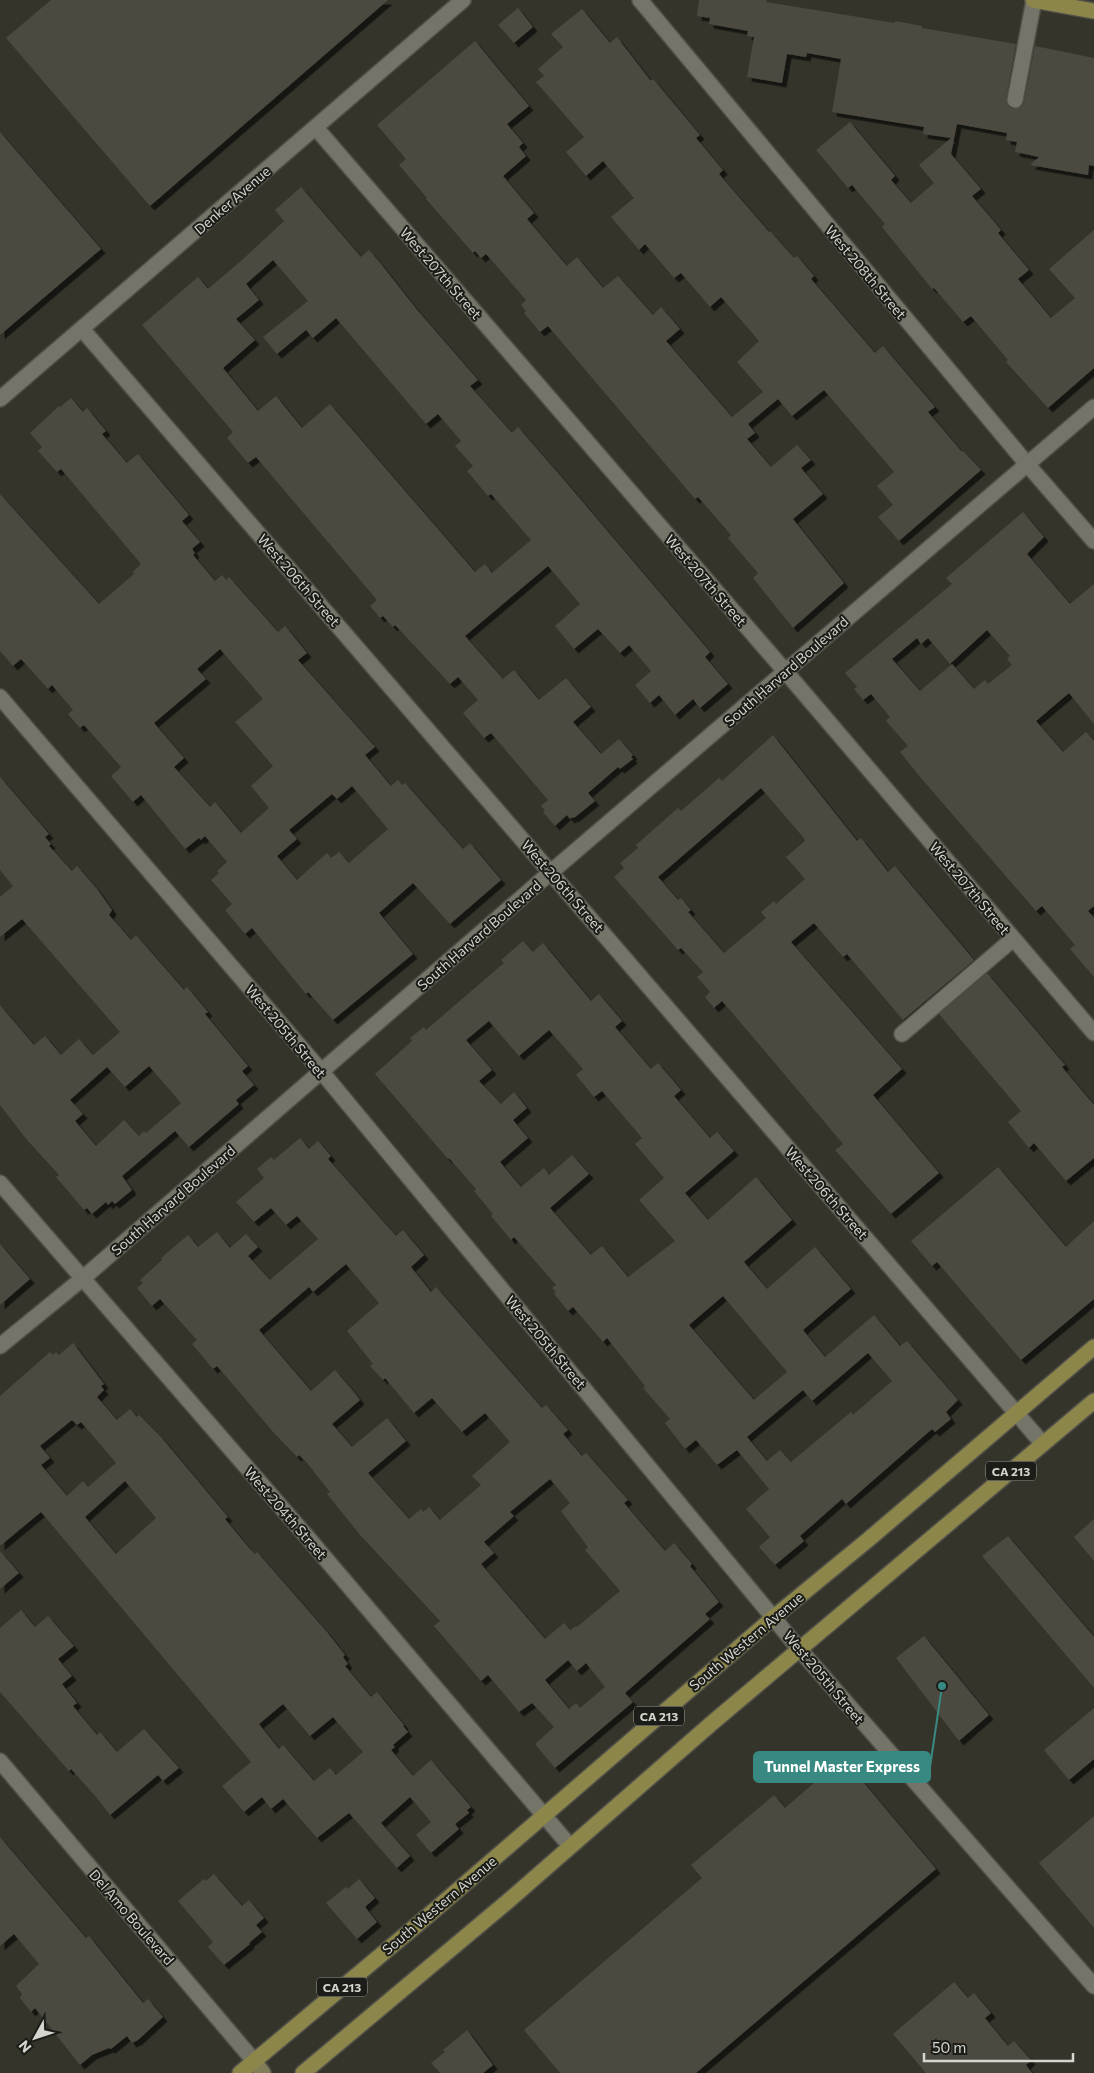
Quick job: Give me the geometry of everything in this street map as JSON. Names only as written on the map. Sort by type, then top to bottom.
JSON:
[{"type":"main road","points":[[1034,0],[1094,11]]},
{"type":"main road","name":"South Western Avenue","points":[[240,2073],[259,2067],[430,1914],[774,1617],[869,1539],[1094,1347]]},
{"type":"main road","name":"CA 213","points":[[303,2073],[1094,1401]]},
{"type":"street","name":"Denker Avenue","points":[[0,399],[463,0]]},
{"type":"street","name":"West 208th Street","points":[[640,0],[1094,542]]},
{"type":"street","points":[[1015,100],[1034,0]]},
{"type":"street","name":"West 207th Street","points":[[316,128],[785,671],[1094,1033]]},
{"type":"street","name":"West 206th Street","points":[[82,329],[1043,1444]]},
{"type":"street","name":"South Harvard Boulevard","points":[[0,1346],[82,1279],[551,872],[1094,407]]},
{"type":"street","name":"West 205th Street","points":[[0,697],[321,1071],[800,1650],[1094,1986]]},
{"type":"street","points":[[902,1034],[1013,939]]},
{"type":"street","name":"West 204th Street","points":[[0,1183],[308,1538],[570,1846]]},
{"type":"street","name":"Del Amo Boulevard","points":[[0,1761],[259,2067]]},
{"type":"building","points":[[51,0],[388,0],[150,206],[6,38]]},
{"type":"building","points":[[699,0],[767,0],[766,2],[895,23],[895,21],[922,26],[922,28],[1016,44],[1006,99],[1009,107],[1014,109],[1022,106],[1024,102],[1035,46],[1094,58],[1094,166],[1089,165],[1088,175],[1030,165],[1039,157],[1015,152],[1017,142],[1006,140],[1007,133],[957,124],[951,154],[981,189],[972,196],[1001,230],[998,233],[1029,270],[1018,279],[1051,318],[1075,298],[1049,269],[1094,230],[1094,368],[1048,408],[1006,362],[1008,360],[971,316],[963,322],[934,288],[932,289],[882,227],[885,224],[852,185],[848,188],[816,150],[850,122],[895,176],[891,180],[911,203],[934,183],[919,165],[951,138],[923,134],[924,127],[832,112],[841,59],[807,53],[806,57],[787,54],[782,83],[747,77],[754,37],[747,36],[748,31],[709,24],[710,18],[697,16]]},
{"type":"building","points":[[518,8],[533,27],[514,43],[498,25]]},
{"type":"building","points":[[582,9],[610,43],[617,37],[650,80],[654,80],[700,135],[696,138],[723,170],[719,174],[769,232],[794,258],[797,256],[814,276],[811,279],[875,353],[883,346],[935,407],[928,412],[962,452],[981,470],[899,541],[878,517],[893,505],[877,486],[894,472],[824,390],[792,416],[778,399],[748,424],[755,433],[747,439],[771,467],[797,445],[811,460],[801,468],[823,494],[793,519],[844,583],[793,628],[753,578],[758,573],[728,538],[731,535],[698,497],[695,499],[548,326],[540,332],[524,313],[526,311],[521,305],[526,300],[486,254],[481,258],[475,251],[473,253],[426,199],[399,165],[406,159],[377,125],[475,41],[529,106],[507,124],[523,143],[519,147],[526,156],[503,176],[534,213],[527,219],[567,266],[577,257],[603,288],[618,276],[653,315],[661,307],[680,329],[666,341],[732,417],[763,392],[737,362],[759,341],[721,297],[710,307],[681,273],[674,278],[645,244],[639,250],[611,217],[634,198],[603,161],[586,176],[566,152],[584,137],[536,82],[544,76],[538,69],[563,47],[551,34]]},
{"type":"building","points":[[0,132],[101,249],[0,335]]},
{"type":"building","points":[[301,187],[361,257],[369,250],[418,311],[478,380],[470,386],[512,433],[518,427],[570,487],[710,652],[705,657],[728,684],[700,708],[693,699],[675,715],[659,695],[650,703],[635,685],[651,671],[629,645],[620,653],[598,629],[574,649],[555,626],[580,604],[548,566],[465,636],[503,679],[514,670],[539,700],[566,678],[591,707],[573,722],[601,754],[619,739],[633,755],[631,757],[633,759],[620,769],[618,767],[588,793],[595,801],[574,818],[570,819],[567,815],[555,826],[543,812],[545,810],[541,806],[548,800],[491,733],[484,738],[463,713],[478,700],[458,677],[450,684],[395,625],[393,627],[383,616],[380,618],[370,606],[377,600],[256,457],[248,463],[227,438],[233,432],[142,325],[198,277],[208,289],[242,260],[284,221],[275,210]],"holes":[[[273,260],[308,301],[263,337],[277,354],[306,330],[313,338],[336,318],[426,424],[438,414],[461,441],[455,446],[473,466],[467,471],[488,496],[491,494],[531,540],[492,573],[485,564],[475,572],[330,404],[302,428],[276,396],[258,411],[223,368],[255,340],[236,319],[259,300],[246,284]]]},
{"type":"building","points":[[71,398],[83,412],[87,408],[106,431],[102,434],[127,463],[138,454],[189,515],[182,521],[200,542],[192,549],[195,553],[193,555],[215,581],[222,575],[226,580],[229,577],[278,632],[285,626],[307,653],[298,660],[375,747],[365,755],[391,786],[398,780],[402,785],[405,783],[463,849],[470,843],[501,880],[450,924],[413,883],[379,913],[413,954],[333,1020],[308,992],[306,994],[252,928],[245,934],[225,910],[232,904],[211,880],[227,862],[205,836],[201,840],[199,838],[185,849],[141,795],[133,802],[111,776],[121,767],[84,725],[80,728],[68,714],[73,710],[52,685],[48,689],[21,659],[13,666],[0,651],[0,494],[99,604],[134,574],[133,572],[141,564],[61,469],[57,472],[38,451],[42,447],[30,433]],"holes":[[[220,649],[263,699],[235,722],[273,766],[251,786],[269,808],[241,833],[215,802],[210,807],[174,767],[184,758],[154,723],[206,679],[197,669]],[[352,786],[388,829],[349,863],[339,852],[331,858],[327,853],[297,880],[277,856],[297,839],[289,830],[332,794],[337,799]]]},
{"type":"building","points":[[1023,512],[1044,537],[1027,554],[1070,604],[1094,584],[1094,724],[1069,693],[1036,721],[1063,752],[1086,732],[1094,741],[1094,906],[1088,911],[1094,918],[1094,977],[1070,949],[1075,945],[1042,906],[1036,911],[921,778],[900,752],[908,746],[886,721],[890,717],[871,694],[863,700],[854,689],[857,687],[845,673],[952,584],[946,578]],"holes":[[[987,630],[1010,656],[1007,659],[1012,665],[988,684],[985,680],[974,689],[952,664],[920,691],[892,659],[917,638],[921,644],[928,638],[950,664]]]},
{"type":"building","points":[[773,735],[857,841],[861,838],[888,872],[895,866],[974,960],[903,1020],[847,954],[843,957],[814,923],[791,942],[902,1069],[873,1095],[939,1173],[891,1214],[835,1150],[843,1144],[722,1001],[714,1008],[705,997],[710,992],[697,977],[703,972],[681,948],[678,950],[614,877],[624,868],[620,863],[638,848],[636,845],[678,808],[681,811],[719,778],[722,781]],"holes":[[[761,788],[805,841],[786,857],[805,879],[776,904],[774,901],[761,912],[766,918],[724,953],[688,912],[691,910],[681,898],[678,900],[658,877]]]},
{"type":"building","points":[[0,777],[49,834],[45,837],[51,844],[49,846],[72,871],[77,866],[97,889],[112,910],[109,915],[131,940],[136,935],[184,990],[187,987],[208,1012],[205,1014],[248,1066],[242,1071],[254,1085],[236,1100],[239,1104],[189,1147],[175,1131],[122,1176],[132,1190],[115,1204],[112,1201],[108,1205],[106,1202],[92,1214],[87,1208],[84,1210],[56,1177],[59,1175],[27,1140],[0,1105],[0,1005],[34,1045],[45,1036],[61,1055],[79,1039],[93,1055],[120,1032],[22,919],[0,937],[0,897],[13,886],[0,870]],"holes":[[[149,1066],[181,1103],[146,1133],[144,1131],[139,1136],[124,1120],[96,1146],[75,1121],[83,1114],[70,1100],[107,1067],[125,1087]]]},
{"type":"building","points":[[523,941],[533,952],[543,943],[591,1001],[599,994],[622,1021],[615,1027],[651,1069],[658,1063],[681,1090],[674,1096],[710,1138],[717,1132],[734,1151],[685,1193],[708,1220],[756,1177],[792,1220],[744,1262],[767,1289],[815,1247],[851,1289],[803,1330],[825,1357],[874,1315],[900,1346],[907,1341],[958,1400],[946,1412],[951,1419],[935,1432],[932,1429],[846,1504],[842,1499],[800,1536],[804,1541],[775,1565],[759,1547],[770,1537],[746,1509],[769,1489],[737,1450],[717,1465],[696,1440],[685,1449],[665,1423],[670,1419],[643,1388],[645,1386],[607,1338],[603,1342],[573,1307],[568,1311],[554,1294],[556,1292],[552,1288],[556,1285],[514,1237],[511,1240],[491,1216],[493,1214],[474,1191],[476,1189],[375,1074],[412,1041],[410,1038],[424,1027],[426,1030],[504,963],[501,960]],"holes":[[[489,1021],[519,1056],[549,1030],[583,1069],[576,1075],[594,1097],[602,1091],[642,1138],[635,1144],[664,1178],[639,1200],[675,1241],[628,1277],[602,1246],[591,1255],[550,1208],[589,1174],[572,1155],[549,1175],[544,1168],[521,1187],[500,1162],[528,1138],[513,1120],[527,1108],[514,1092],[501,1104],[479,1081],[492,1070],[466,1040]],[[723,1296],[787,1372],[754,1400],[689,1325]],[[868,1353],[892,1381],[853,1415],[851,1412],[791,1462],[780,1450],[767,1461],[747,1437],[803,1390],[812,1401]]]},
{"type":"building","points":[[987,973],[1065,1065],[1062,1067],[1094,1105],[1094,1158],[1066,1181],[1034,1143],[1029,1148],[1008,1122],[1021,1111],[939,1014]]},
{"type":"building","points":[[300,1138],[309,1149],[318,1141],[331,1156],[328,1159],[396,1236],[403,1230],[424,1255],[411,1267],[431,1292],[436,1287],[542,1408],[546,1405],[568,1430],[563,1434],[582,1456],[586,1453],[628,1500],[624,1503],[665,1551],[674,1543],[692,1564],[690,1566],[719,1602],[705,1614],[710,1619],[625,1693],[633,1702],[555,1768],[535,1744],[554,1727],[532,1703],[519,1712],[488,1675],[481,1681],[434,1626],[440,1621],[361,1536],[327,1494],[330,1492],[307,1463],[299,1455],[297,1457],[274,1433],[217,1366],[213,1369],[192,1344],[197,1340],[160,1299],[152,1306],[137,1288],[143,1283],[140,1280],[162,1260],[161,1258],[188,1235],[198,1247],[217,1232],[230,1248],[246,1234],[258,1247],[248,1256],[270,1280],[318,1239],[297,1216],[286,1225],[271,1208],[254,1222],[236,1202],[264,1178],[257,1169],[271,1157],[274,1160]],"holes":[[[346,1264],[379,1303],[347,1331],[373,1364],[370,1366],[383,1380],[385,1378],[414,1413],[432,1398],[462,1432],[485,1413],[510,1442],[472,1476],[481,1485],[440,1520],[429,1507],[423,1512],[421,1509],[409,1519],[368,1473],[406,1441],[387,1418],[352,1447],[332,1424],[360,1400],[353,1391],[335,1370],[311,1391],[259,1330],[309,1287],[313,1292]],[[550,1479],[570,1503],[561,1511],[588,1547],[585,1550],[620,1591],[577,1627],[570,1630],[564,1623],[545,1639],[481,1564],[494,1553],[484,1542],[514,1516],[510,1512]],[[568,1660],[577,1671],[586,1663],[605,1687],[580,1708],[576,1703],[569,1709],[545,1680]]]},
{"type":"building","points":[[998,1167],[1066,1247],[1094,1221],[1094,1299],[1021,1360],[937,1262],[932,1266],[911,1241]]},
{"type":"building","points":[[0,1244],[30,1279],[0,1305]]},
{"type":"building","points":[[73,1343],[104,1384],[101,1386],[104,1390],[97,1397],[117,1420],[130,1409],[137,1417],[139,1415],[161,1437],[228,1517],[225,1519],[249,1548],[255,1554],[257,1552],[327,1632],[345,1655],[343,1657],[348,1664],[345,1666],[371,1697],[377,1692],[404,1725],[408,1732],[393,1745],[395,1747],[391,1750],[413,1776],[431,1760],[471,1807],[467,1810],[469,1813],[455,1824],[459,1829],[431,1853],[416,1835],[431,1822],[410,1797],[381,1823],[410,1856],[397,1868],[349,1813],[317,1838],[283,1799],[271,1809],[262,1797],[244,1812],[222,1786],[251,1762],[41,1512],[0,1546],[0,1396],[50,1352],[53,1355],[56,1352],[59,1355]],"holes":[[[72,1420],[77,1425],[81,1422],[116,1463],[88,1487],[83,1481],[67,1496],[41,1465],[50,1458],[40,1446]],[[125,1481],[156,1518],[116,1554],[85,1517]],[[283,1704],[310,1736],[333,1717],[363,1752],[336,1775],[330,1768],[314,1781],[283,1745],[279,1749],[259,1724]]]},
{"type":"building","points":[[1094,1519],[1094,1561],[1074,1537]]},
{"type":"building","points":[[1008,1536],[1094,1637],[1094,1688],[982,1556]]},
{"type":"building","points":[[0,1551],[19,1573],[0,1589]]},
{"type":"building","points":[[21,1610],[35,1627],[48,1616],[74,1646],[58,1659],[72,1676],[62,1684],[77,1703],[73,1706],[97,1735],[100,1732],[117,1752],[144,1729],[179,1768],[163,1781],[158,1775],[110,1815],[71,1769],[69,1771],[0,1692],[0,1628]]},
{"type":"building","points":[[924,1636],[989,1715],[959,1741],[896,1658]]},
{"type":"building","points":[[1094,1708],[1094,1759],[1069,1780],[1044,1750]]},
{"type":"building","points":[[843,1758],[936,1869],[696,2073],[560,2073],[524,2030],[702,1878],[691,1865],[774,1795],[785,1808]]},
{"type":"building","points":[[1094,1816],[1094,1928],[1039,1863]]},
{"type":"building","points":[[0,1837],[86,1938],[89,1936],[143,2003],[148,1999],[163,2017],[138,2040],[132,2043],[127,2036],[111,2049],[109,2048],[92,2055],[80,2065],[35,2008],[31,2012],[20,1998],[22,1994],[16,1986],[39,1964],[14,1934],[0,1946]]},
{"type":"building","points":[[214,1874],[242,1906],[249,1900],[264,1918],[256,1925],[262,1932],[224,1965],[208,1947],[213,1942],[178,1901],[204,1879],[206,1881]]},
{"type":"building","points":[[359,1879],[375,1898],[365,1907],[377,1922],[357,1939],[326,1903],[346,1887],[348,1889]]},
{"type":"building","points":[[954,1982],[968,1998],[974,1993],[991,2013],[985,2018],[1008,2046],[1014,2041],[1031,2060],[1026,2065],[1032,2073],[926,2073],[893,2034]]},
{"type":"building","points":[[467,2030],[493,2065],[483,2073],[440,2073],[431,2063]]},
{"type":"place","name":"Tunnel Master Express","points":[[942,1686]]}]
